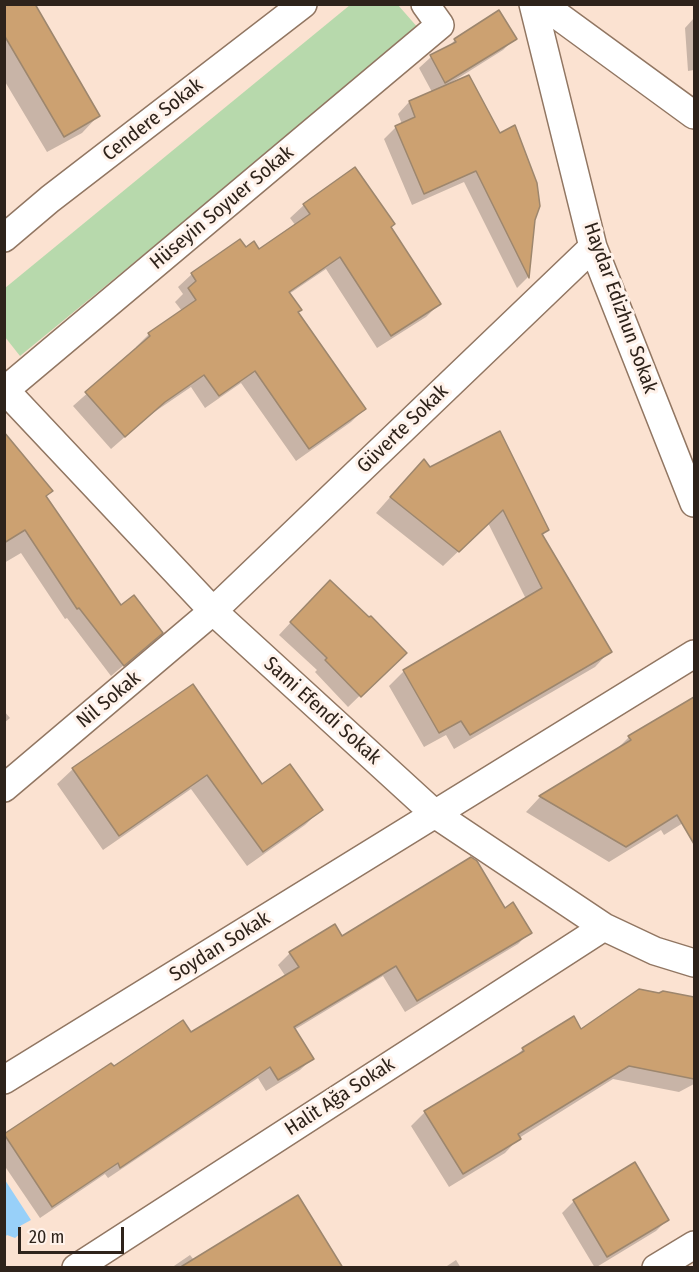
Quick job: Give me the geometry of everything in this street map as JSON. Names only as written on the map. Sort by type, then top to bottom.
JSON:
[{"type":"street","name":"Cendere Sokak","points":[[4,238],[50,199],[303,4]]},
{"type":"street","name":"Haydar Edizhun Sokak","points":[[533,4],[593,247],[694,503]]},
{"type":"street","points":[[542,4],[694,115]]},
{"type":"street","name":"Hüseyin Soyuer Sokak","points":[[5,390],[432,15]]},
{"type":"street","name":"Güverte Sokak","points":[[213,611],[593,247]]},
{"type":"street","name":"Sami Efendi Sokak","points":[[5,390],[213,611],[435,813],[604,927],[655,951],[694,963]]},
{"type":"street","name":"Nil Sokak","points":[[4,788],[213,611]]},
{"type":"street","name":"Soydan Sokak","points":[[4,1080],[694,654]]},
{"type":"street","name":"Halit Ağa Sokak","points":[[76,1268],[604,927]]},
{"type":"street","points":[[656,1268],[694,1245]]},
{"type":"green space","points":[[350,5],[398,5],[419,29],[20,356],[5,337],[5,288]]},
{"type":"water","points":[[5,1180],[31,1220],[20,1226],[21,1233],[15,1238],[7,1235],[5,1237]]},
{"type":"building","points":[[4,4],[35,4],[100,116],[64,137],[4,35]]},
{"type":"building","points":[[499,10],[517,39],[445,83],[430,55],[456,42],[454,39]]},
{"type":"building","points":[[469,75],[500,133],[515,125],[537,183],[540,206],[535,220],[529,278],[476,171],[424,194],[395,126],[415,117],[409,101]]},
{"type":"building","points":[[355,167],[395,224],[391,227],[441,304],[391,336],[340,257],[289,292],[302,310],[298,312],[366,409],[309,449],[255,371],[219,396],[204,375],[165,402],[125,437],[85,392],[150,336],[148,333],[196,300],[188,288],[196,281],[191,273],[240,239],[246,247],[254,241],[259,249],[310,214],[303,204]]},
{"type":"building","points":[[500,431],[549,530],[542,534],[612,652],[470,735],[461,721],[439,733],[403,670],[542,588],[503,510],[459,552],[390,497],[424,459],[430,467]]},
{"type":"building","points":[[4,432],[53,491],[46,496],[121,605],[134,595],[163,633],[124,666],[79,608],[77,609],[25,530],[4,543]]},
{"type":"building","points":[[330,580],[369,617],[371,616],[407,653],[361,697],[325,660],[327,658],[290,622]]},
{"type":"building","points":[[193,684],[262,784],[290,764],[323,810],[263,852],[207,775],[119,836],[72,768]]},
{"type":"building","points":[[694,697],[694,844],[677,815],[626,847],[539,796],[631,740],[628,736]]},
{"type":"building","points":[[471,857],[477,861],[505,908],[513,902],[532,933],[417,1001],[396,966],[294,1027],[314,1059],[278,1080],[270,1067],[120,1168],[118,1163],[52,1207],[4,1134],[111,1063],[114,1066],[183,1020],[191,1032],[299,967],[289,952],[335,924],[342,936]]},
{"type":"building","points":[[639,989],[694,997],[694,1079],[629,1066],[518,1134],[521,1139],[463,1174],[424,1111],[524,1051],[522,1048],[574,1016],[581,1029]]},
{"type":"building","points":[[635,1162],[669,1220],[607,1257],[573,1200]]},
{"type":"building","points":[[298,1195],[343,1268],[179,1268]]}]
